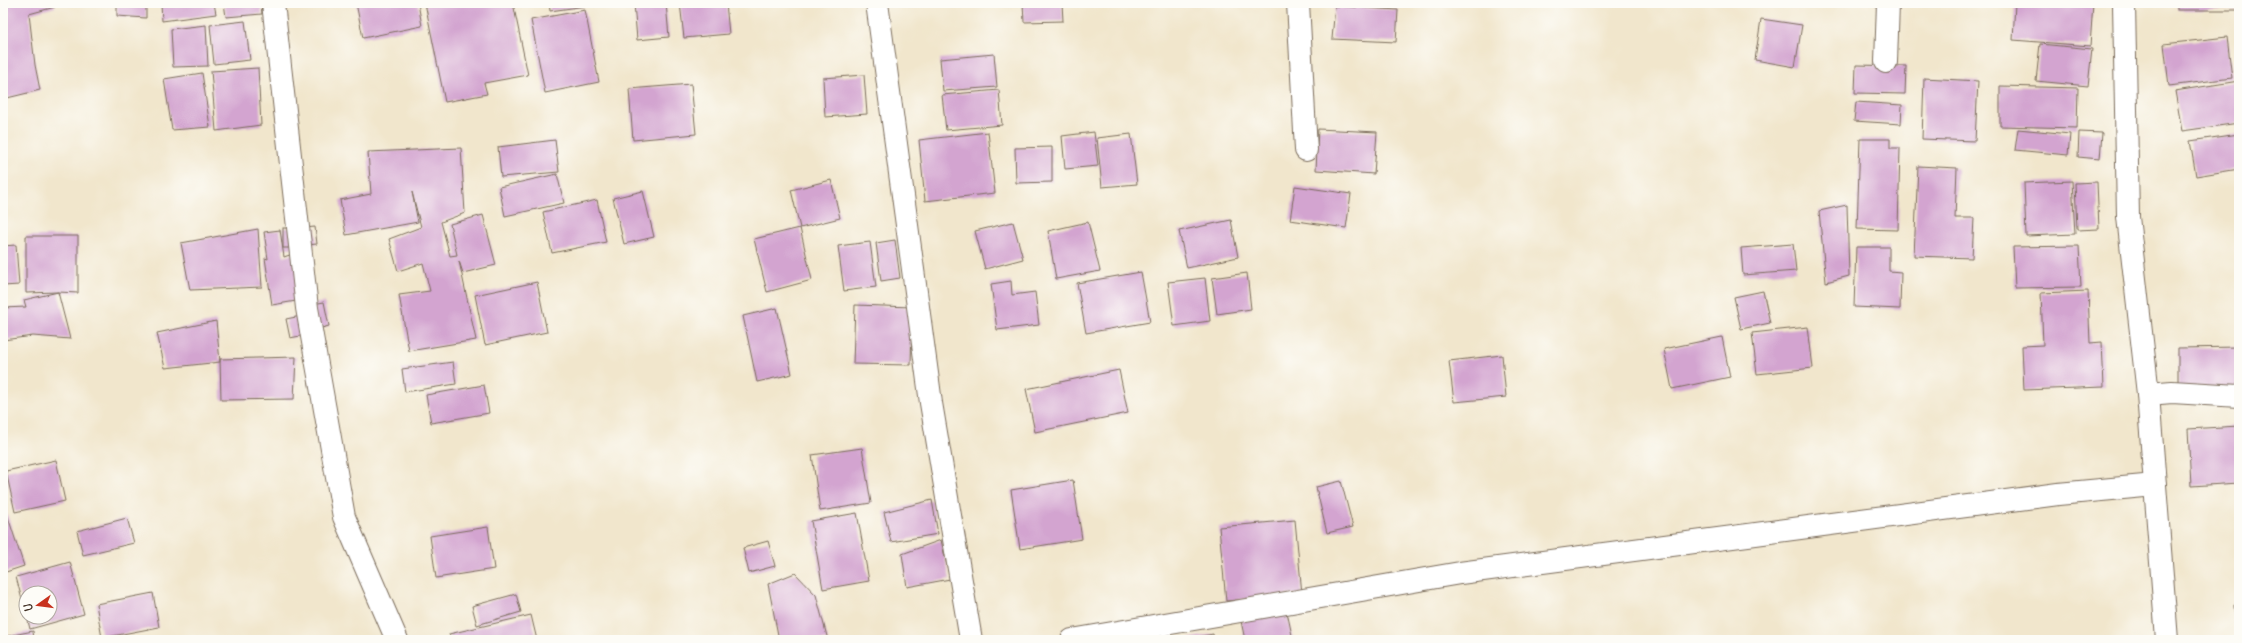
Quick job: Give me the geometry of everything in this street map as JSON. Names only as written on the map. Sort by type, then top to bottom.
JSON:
[{"type":"street","points":[[273,3],[307,308],[344,517],[397,640]]},
{"type":"street","points":[[878,3],[931,403],[971,640]]},
{"type":"street","points":[[1298,3],[1306,150]]},
{"type":"street","points":[[1886,62],[1888,3]]},
{"type":"street","points":[[2124,3],[2128,217],[2148,394],[2167,640]]},
{"type":"street","points":[[2148,394],[2172,392],[2239,396]]},
{"type":"street","points":[[1072,640],[1460,573],[2058,494],[2155,485]]},
{"type":"building","points":[[3,3],[54,3],[55,7],[29,14],[35,65],[40,90],[3,99]]},
{"type":"building","points":[[117,3],[146,3],[146,18],[117,16]]},
{"type":"building","points":[[161,3],[214,3],[216,14],[162,21]]},
{"type":"building","points":[[224,3],[261,3],[262,14],[226,17]]},
{"type":"building","points":[[356,3],[418,3],[422,26],[363,38]]},
{"type":"building","points":[[425,3],[513,3],[528,75],[484,83],[487,94],[445,102]]},
{"type":"building","points":[[549,3],[592,3],[593,5],[550,11]]},
{"type":"building","points":[[634,3],[666,3],[669,37],[637,40]]},
{"type":"building","points":[[680,3],[726,3],[729,34],[684,38]]},
{"type":"building","points":[[1023,3],[1062,3],[1063,21],[1024,22]]},
{"type":"building","points":[[2015,3],[2093,3],[2090,46],[2013,40]]},
{"type":"building","points":[[2177,3],[2239,3],[2239,10],[2177,10]]},
{"type":"building","points":[[1335,6],[1398,10],[1396,42],[1332,39]]},
{"type":"building","points":[[585,10],[599,82],[545,93],[531,20]]},
{"type":"building","points":[[1761,19],[1802,25],[1795,67],[1755,60]]},
{"type":"building","points":[[245,21],[250,60],[214,64],[210,25]]},
{"type":"building","points":[[206,25],[208,66],[173,67],[171,29]]},
{"type":"building","points":[[2227,37],[2232,78],[2169,86],[2164,44]]},
{"type":"building","points":[[2040,44],[2092,49],[2088,86],[2036,81]]},
{"type":"building","points":[[994,54],[997,87],[943,91],[940,59]]},
{"type":"building","points":[[1856,65],[1906,66],[1905,94],[1855,93]]},
{"type":"building","points":[[258,68],[261,125],[216,131],[211,71]]},
{"type":"building","points":[[202,73],[210,127],[172,130],[164,79]]},
{"type":"building","points":[[864,75],[867,114],[825,117],[823,78]]},
{"type":"building","points":[[1924,78],[1978,81],[1975,141],[1922,139]]},
{"type":"building","points":[[2239,81],[2239,123],[2182,131],[2175,91]]},
{"type":"building","points":[[691,84],[696,134],[633,140],[629,89]]},
{"type":"building","points":[[2000,86],[2078,88],[2077,128],[2000,126]]},
{"type":"building","points":[[999,90],[1002,125],[946,130],[942,95]]},
{"type":"building","points":[[1856,102],[1902,105],[1901,124],[1854,121]]},
{"type":"building","points":[[1318,129],[1377,132],[1374,174],[1316,170]]},
{"type":"building","points":[[2018,129],[2070,134],[2068,155],[2015,150]]},
{"type":"building","points":[[988,132],[995,193],[925,201],[919,140]]},
{"type":"building","points":[[1094,132],[1098,166],[1065,169],[1062,136]]},
{"type":"building","points":[[2079,132],[2102,133],[2100,159],[2078,157]]},
{"type":"building","points":[[1131,134],[1137,184],[1102,187],[1097,138]]},
{"type":"building","points":[[2239,134],[2239,169],[2196,176],[2190,141]]},
{"type":"building","points":[[1860,139],[1890,139],[1890,148],[1900,148],[1898,230],[1857,229]]},
{"type":"building","points":[[555,140],[559,172],[501,177],[498,147]]},
{"type":"building","points":[[1052,147],[1052,182],[1016,183],[1015,148]]},
{"type":"building","points":[[461,148],[465,213],[441,222],[450,256],[457,255],[450,224],[483,215],[496,265],[463,273],[459,261],[476,340],[409,351],[399,295],[430,291],[423,263],[398,271],[389,239],[421,227],[412,192],[418,222],[346,235],[340,200],[371,194],[368,152]]},
{"type":"building","points":[[1918,166],[1957,168],[1955,218],[1974,218],[1972,258],[1914,256]]},
{"type":"building","points":[[557,174],[564,203],[505,216],[499,187]]},
{"type":"building","points":[[831,180],[840,218],[800,228],[791,190]]},
{"type":"building","points":[[2072,181],[2075,234],[2026,236],[2024,183]]},
{"type":"building","points":[[2097,182],[2099,229],[2077,230],[2075,183]]},
{"type":"building","points":[[1295,186],[1351,194],[1346,228],[1290,220]]},
{"type":"building","points":[[643,191],[654,237],[624,244],[613,198]]},
{"type":"building","points":[[597,200],[606,242],[552,253],[543,212]]},
{"type":"building","points":[[1847,205],[1849,276],[1826,282],[1819,211]]},
{"type":"building","points":[[1231,220],[1238,257],[1187,268],[1179,231]]},
{"type":"building","points":[[1013,222],[1023,259],[985,269],[975,231]]},
{"type":"building","points":[[1088,222],[1100,271],[1056,279],[1048,231]]},
{"type":"building","points":[[315,227],[317,244],[306,245],[304,228]]},
{"type":"building","points":[[283,228],[295,228],[295,248],[283,248]]},
{"type":"building","points":[[800,228],[812,280],[767,292],[754,239]]},
{"type":"building","points":[[258,229],[262,287],[190,290],[181,243]]},
{"type":"building","points":[[280,230],[284,257],[295,253],[302,300],[272,305],[265,258],[268,259],[264,232]]},
{"type":"building","points":[[26,236],[78,236],[78,293],[26,293]]},
{"type":"building","points":[[895,240],[900,278],[881,281],[876,243]]},
{"type":"building","points":[[870,242],[876,287],[844,291],[838,246]]},
{"type":"building","points":[[1793,244],[1796,271],[1743,275],[1741,248]]},
{"type":"building","points":[[16,245],[19,285],[3,286],[3,246]]},
{"type":"building","points":[[2079,246],[2081,287],[2015,288],[2013,247]]},
{"type":"building","points":[[1856,247],[1889,247],[1889,271],[1901,272],[1900,309],[1854,307]]},
{"type":"building","points":[[1141,272],[1150,322],[1086,333],[1077,283]]},
{"type":"building","points":[[1247,273],[1251,309],[1217,314],[1212,278]]},
{"type":"building","points":[[1205,278],[1210,321],[1174,326],[1168,282]]},
{"type":"building","points":[[1011,281],[1012,295],[1035,292],[1039,325],[997,330],[991,284]]},
{"type":"building","points":[[537,282],[547,332],[485,345],[475,295]]},
{"type":"building","points":[[1763,291],[1770,323],[1741,329],[1734,297]]},
{"type":"building","points":[[2088,291],[2090,343],[2102,342],[2104,387],[2024,390],[2022,346],[2043,345],[2041,293]]},
{"type":"building","points":[[58,292],[70,339],[33,336],[3,340],[3,308],[26,307],[24,300]]},
{"type":"building","points":[[324,302],[329,326],[318,329],[313,304]]},
{"type":"building","points":[[855,305],[912,307],[911,365],[853,364]]},
{"type":"building","points":[[777,308],[792,374],[757,382],[743,316]]},
{"type":"building","points":[[301,316],[305,335],[290,338],[286,319]]},
{"type":"building","points":[[216,321],[220,362],[165,368],[157,333]]},
{"type":"building","points":[[1808,327],[1813,368],[1757,374],[1752,333]]},
{"type":"building","points":[[1722,337],[1730,377],[1672,389],[1664,349]]},
{"type":"building","points":[[2239,347],[2239,389],[2178,390],[2178,348]]},
{"type":"building","points":[[1502,355],[1506,397],[1454,402],[1449,361]]},
{"type":"building","points":[[296,357],[294,399],[221,400],[220,359]]},
{"type":"building","points":[[453,362],[456,384],[405,392],[402,369]]},
{"type":"building","points":[[1119,370],[1128,413],[1035,432],[1026,389]]},
{"type":"building","points":[[484,385],[489,413],[431,423],[426,395]]},
{"type":"building","points":[[2239,426],[2239,483],[2191,486],[2188,429]]},
{"type":"building","points":[[862,448],[871,503],[820,511],[812,455]]},
{"type":"building","points":[[56,460],[65,501],[15,512],[6,471]]},
{"type":"building","points":[[1073,480],[1082,539],[1020,549],[1011,490]]},
{"type":"building","points":[[1341,481],[1353,527],[1327,533],[1316,487]]},
{"type":"building","points":[[932,500],[938,534],[891,542],[884,512]]},
{"type":"building","points":[[3,502],[24,566],[3,573]]},
{"type":"building","points":[[857,513],[869,581],[823,589],[811,521]]},
{"type":"building","points":[[127,518],[134,543],[83,555],[77,531]]},
{"type":"building","points":[[1295,520],[1302,594],[1226,601],[1219,527]]},
{"type":"building","points":[[488,527],[494,569],[436,578],[430,536]]},
{"type":"building","points":[[941,540],[950,579],[907,587],[902,554]]},
{"type":"building","points":[[768,541],[775,566],[749,573],[743,548]]},
{"type":"building","points":[[70,562],[84,614],[58,621],[58,585],[18,585],[16,577]]},
{"type":"building","points":[[795,573],[816,595],[828,640],[779,640],[768,584]]},
{"type":"building","points":[[153,593],[159,627],[102,638],[96,604]]},
{"type":"building","points":[[516,594],[521,612],[477,625],[472,606]]},
{"type":"building","points":[[2234,605],[2239,605],[2239,640],[2236,640]]},
{"type":"building","points":[[1287,612],[1293,640],[1245,640],[1241,621]]},
{"type":"building","points":[[531,615],[537,640],[451,640],[449,634]]},
{"type":"building","points":[[29,625],[44,625],[30,629]]},
{"type":"building","points":[[33,631],[34,640],[3,640],[3,637]]},
{"type":"building","points":[[1213,634],[1214,640],[1188,639]]}]
